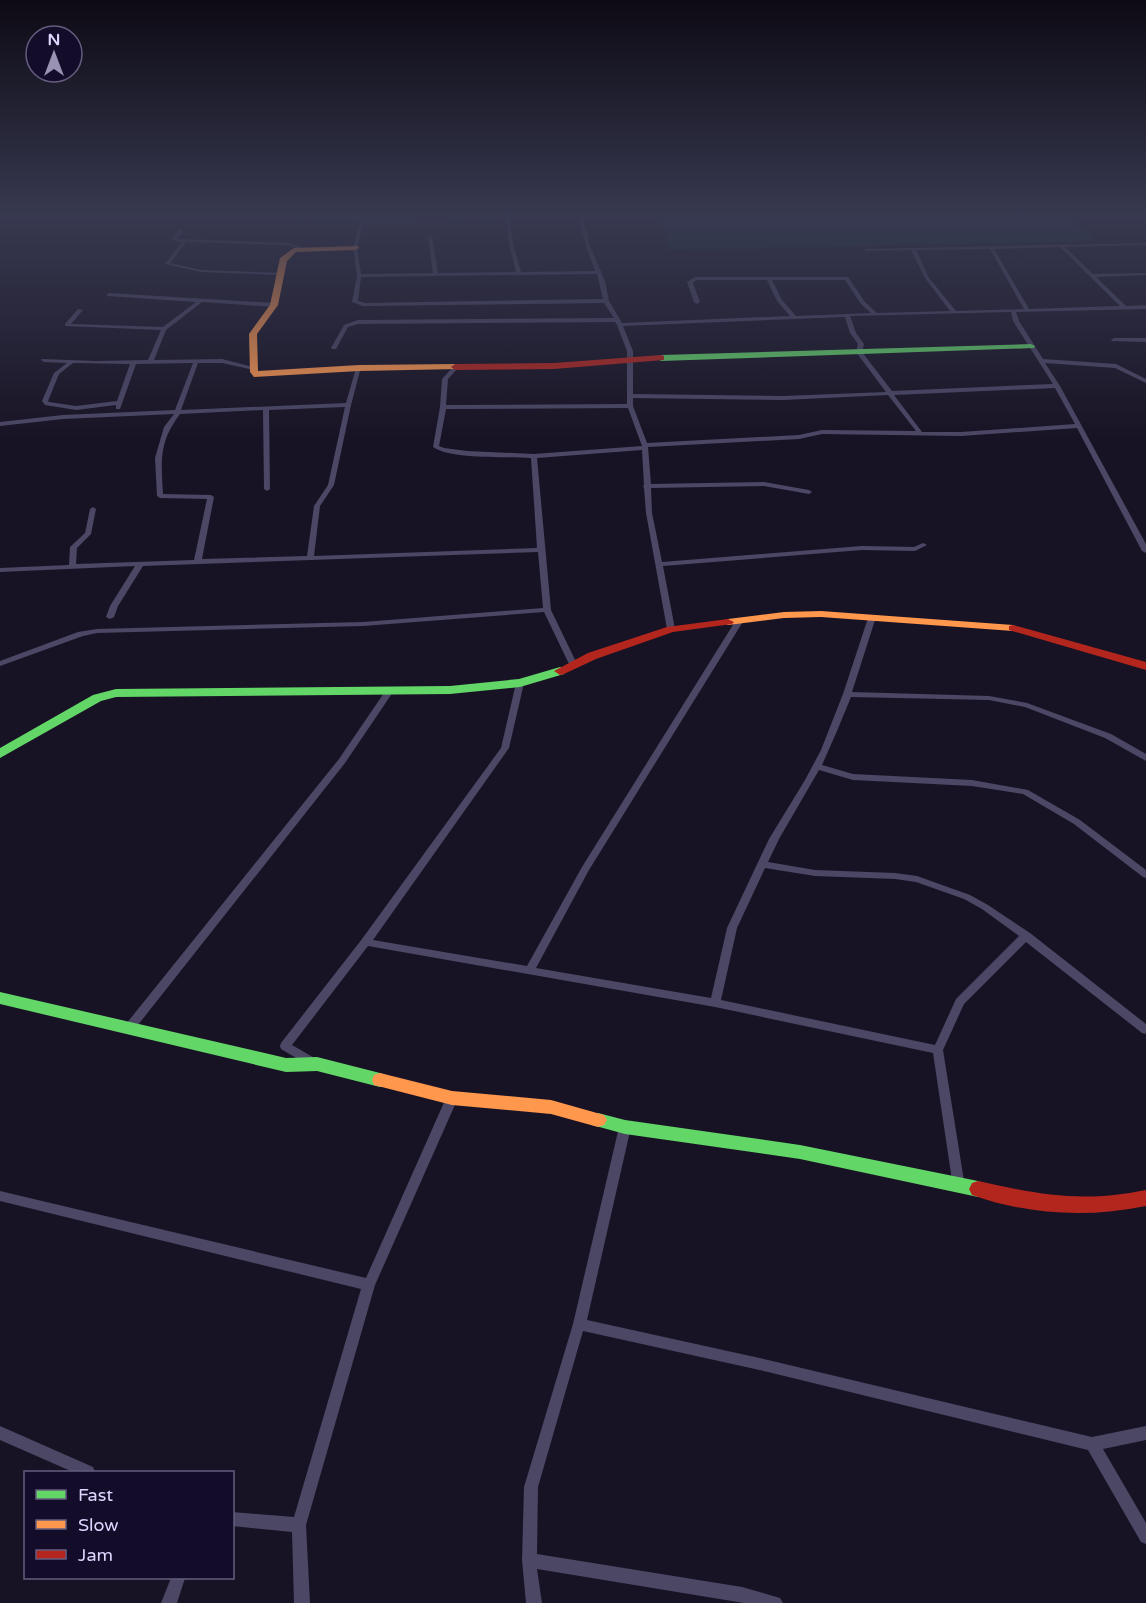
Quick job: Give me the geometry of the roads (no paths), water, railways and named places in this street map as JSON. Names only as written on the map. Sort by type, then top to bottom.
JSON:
[{"type":"street","points":[[277,290],[274,305],[253,333],[254,372],[257,375],[359,369],[554,366],[631,360],[1031,346]]},
{"type":"street","points":[[357,290],[355,302],[365,305],[606,301]]},
{"type":"street","points":[[603,290],[606,301],[618,322],[631,360],[630,406],[645,447],[646,486],[653,539],[660,564],[662,590],[671,629]]},
{"type":"street","points":[[693,290],[697,302]]},
{"type":"street","points":[[774,290],[780,301],[795,318]]},
{"type":"street","points":[[854,290],[863,303],[876,315]]},
{"type":"street","points":[[936,290],[954,312]]},
{"type":"street","points":[[1016,290],[1028,311]]},
{"type":"street","points":[[1106,290],[1125,308]]},
{"type":"street","points":[[110,295],[166,296],[200,302],[274,305]]},
{"type":"street","points":[[151,361],[164,329],[200,302]]},
{"type":"street","points":[[334,348],[346,326],[358,322],[618,322],[1146,307]]},
{"type":"street","points":[[80,310],[67,325],[164,329]]},
{"type":"street","points":[[1013,311],[1031,346],[1057,386],[1146,551]]},
{"type":"street","points":[[847,315],[853,333],[861,344],[859,352],[920,433]]},
{"type":"street","points":[[1114,340],[1146,340]]},
{"type":"street","points":[[44,360],[222,361],[254,368]]},
{"type":"street","points":[[73,361],[57,373],[45,401],[47,404],[76,408],[119,403]]},
{"type":"street","points":[[1042,361],[1116,366],[1146,381]]},
{"type":"street","points":[[115,416],[134,362]]},
{"type":"street","points":[[196,362],[177,414],[167,426],[158,458],[160,496],[211,497],[198,560]]},
{"type":"street","points":[[455,368],[445,379],[443,407],[436,438],[436,447],[440,451],[453,453],[507,453],[534,456],[799,437],[822,432],[961,434],[1078,426]]},
{"type":"street","points":[[310,559],[316,506],[332,485],[348,405],[359,369]]},
{"type":"street","points":[[629,396],[783,398],[1057,386]]},
{"type":"street","points":[[0,424],[63,417],[348,405]]},
{"type":"street","points":[[443,407],[630,406]]},
{"type":"street","points":[[266,410],[267,489]]},
{"type":"street","points":[[534,456],[547,610],[574,666]]},
{"type":"street","points":[[646,486],[764,484],[809,492]]},
{"type":"street","points":[[72,566],[74,547],[88,534],[93,509]]},
{"type":"street","points":[[660,564],[862,548],[915,549],[923,545]]},
{"type":"street","points":[[0,570],[198,560],[310,559],[541,550]]},
{"type":"street","points":[[110,617],[141,563]]},
{"type":"street","points":[[0,664],[81,634],[98,631],[363,624],[547,610]]},
{"type":"street","points":[[0,754],[97,698],[116,693],[389,692],[450,690],[520,683],[574,666],[592,656],[671,629],[784,615],[821,614],[1012,628],[1146,666]]},
{"type":"street","points":[[715,1003],[732,928],[771,843],[817,767],[848,694],[873,618]]},
{"type":"street","points":[[529,971],[585,869],[740,620]]},
{"type":"street","points":[[316,1064],[285,1046],[366,942],[505,748],[520,683]]},
{"type":"street","points":[[130,1027],[342,761],[389,692]]},
{"type":"street","points":[[848,694],[989,698],[1027,705],[1108,736],[1146,758]]},
{"type":"street","points":[[817,767],[853,777],[887,781],[972,783],[1025,792],[1077,822],[1146,875]]},
{"type":"street","points":[[762,864],[815,873],[917,879],[967,897],[1026,936],[1146,1030]]},
{"type":"street","points":[[959,1187],[939,1050],[960,1002],[1026,936]]},
{"type":"street","points":[[366,942],[715,1003],[939,1050]]},
{"type":"street","points":[[0,998],[286,1065],[316,1064],[452,1098],[551,1107],[625,1127],[800,1152],[1062,1207],[1085,1209],[1115,1206],[1146,1198]]},
{"type":"street","points":[[302,1603],[299,1525],[369,1285],[452,1098]]},
{"type":"street","points":[[534,1603],[529,1560],[531,1486],[579,1324],[625,1127]]},
{"type":"street","points":[[0,1196],[369,1285]]},
{"type":"street","points":[[579,1324],[768,1366],[1092,1444],[1146,1433]]},
{"type":"street","points":[[0,1433],[84,1471]]},
{"type":"street","points":[[1092,1444],[1146,1537]]},
{"type":"street","points":[[234,1519],[299,1525]]},
{"type":"street","points":[[529,1560],[742,1595],[775,1603]]},
{"type":"street","points":[[170,1603],[178,1579]]}]
